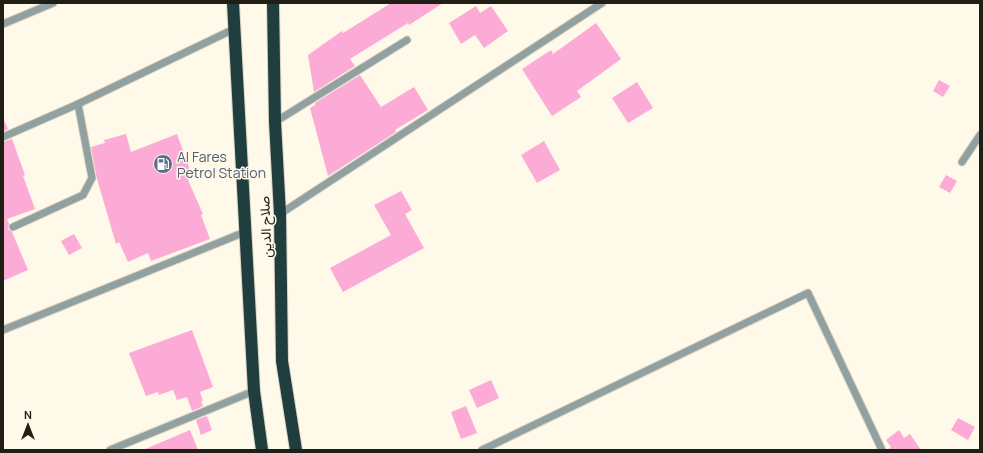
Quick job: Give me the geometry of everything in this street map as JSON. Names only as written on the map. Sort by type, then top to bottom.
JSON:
[{"type":"highway","name":"صلاح الدين","points":[[233,3],[254,391],[262,450]]},
{"type":"highway","name":"صلاح الدين","points":[[274,3],[275,122],[280,214],[282,361],[296,450]]},
{"type":"lane","points":[[3,24],[53,3]]},
{"type":"lane","points":[[280,214],[602,3]]},
{"type":"lane","points":[[3,137],[78,104],[234,29]]},
{"type":"lane","points":[[275,122],[407,40]]},
{"type":"lane","points":[[13,227],[83,194],[92,178],[78,104]]},
{"type":"lane","points":[[962,162],[980,135]]},
{"type":"lane","points":[[3,330],[245,232]]},
{"type":"lane","points":[[482,450],[808,292],[882,450]]},
{"type":"lane","points":[[110,450],[254,391]]},
{"type":"building","points":[[391,3],[443,3],[409,25],[408,23],[350,59],[355,66],[314,92],[308,55],[342,31],[343,33]]},
{"type":"building","points":[[476,6],[480,13],[491,6],[508,31],[484,48],[475,35],[461,44],[449,23]]},
{"type":"building","points":[[596,23],[621,59],[577,91],[581,97],[552,116],[522,69],[551,50],[553,54]]},
{"type":"building","points":[[360,75],[381,107],[414,87],[428,110],[395,130],[396,132],[328,176],[310,108],[315,105],[315,103]]},
{"type":"building","points":[[939,80],[950,86],[943,97],[933,91]]},
{"type":"building","points":[[637,82],[653,108],[628,123],[612,98]]},
{"type":"building","points":[[3,120],[8,129],[3,132]]},
{"type":"building","points":[[126,134],[131,152],[177,134],[193,178],[188,180],[203,214],[201,215],[210,239],[151,261],[148,253],[128,262],[119,242],[116,244],[97,179],[91,147],[105,143],[104,140]]},
{"type":"building","points":[[12,139],[35,209],[7,219],[9,224],[8,229],[12,232],[28,270],[3,281],[3,142]]},
{"type":"building","points":[[544,141],[560,170],[537,183],[521,155]]},
{"type":"building","points":[[946,175],[957,181],[950,193],[939,187]]},
{"type":"building","points":[[401,191],[412,210],[405,214],[424,248],[343,292],[330,268],[391,235],[374,205]]},
{"type":"building","points":[[74,234],[82,248],[69,255],[61,241]]},
{"type":"building","points":[[192,330],[213,387],[200,392],[203,406],[192,411],[187,397],[177,400],[173,390],[159,395],[158,392],[146,396],[129,353]]},
{"type":"building","points":[[491,380],[499,398],[477,408],[469,390]]},
{"type":"building","points":[[466,406],[477,433],[461,439],[451,412]]},
{"type":"building","points":[[207,416],[212,430],[201,435],[196,420]]},
{"type":"building","points":[[958,418],[975,427],[968,440],[951,430]]},
{"type":"building","points":[[190,430],[198,450],[143,450]]},
{"type":"building","points":[[899,430],[904,438],[910,434],[921,450],[887,450],[891,447],[886,440]]},
{"type":"place","name":"Al Fares Petrol Station","points":[[163,164]]}]
